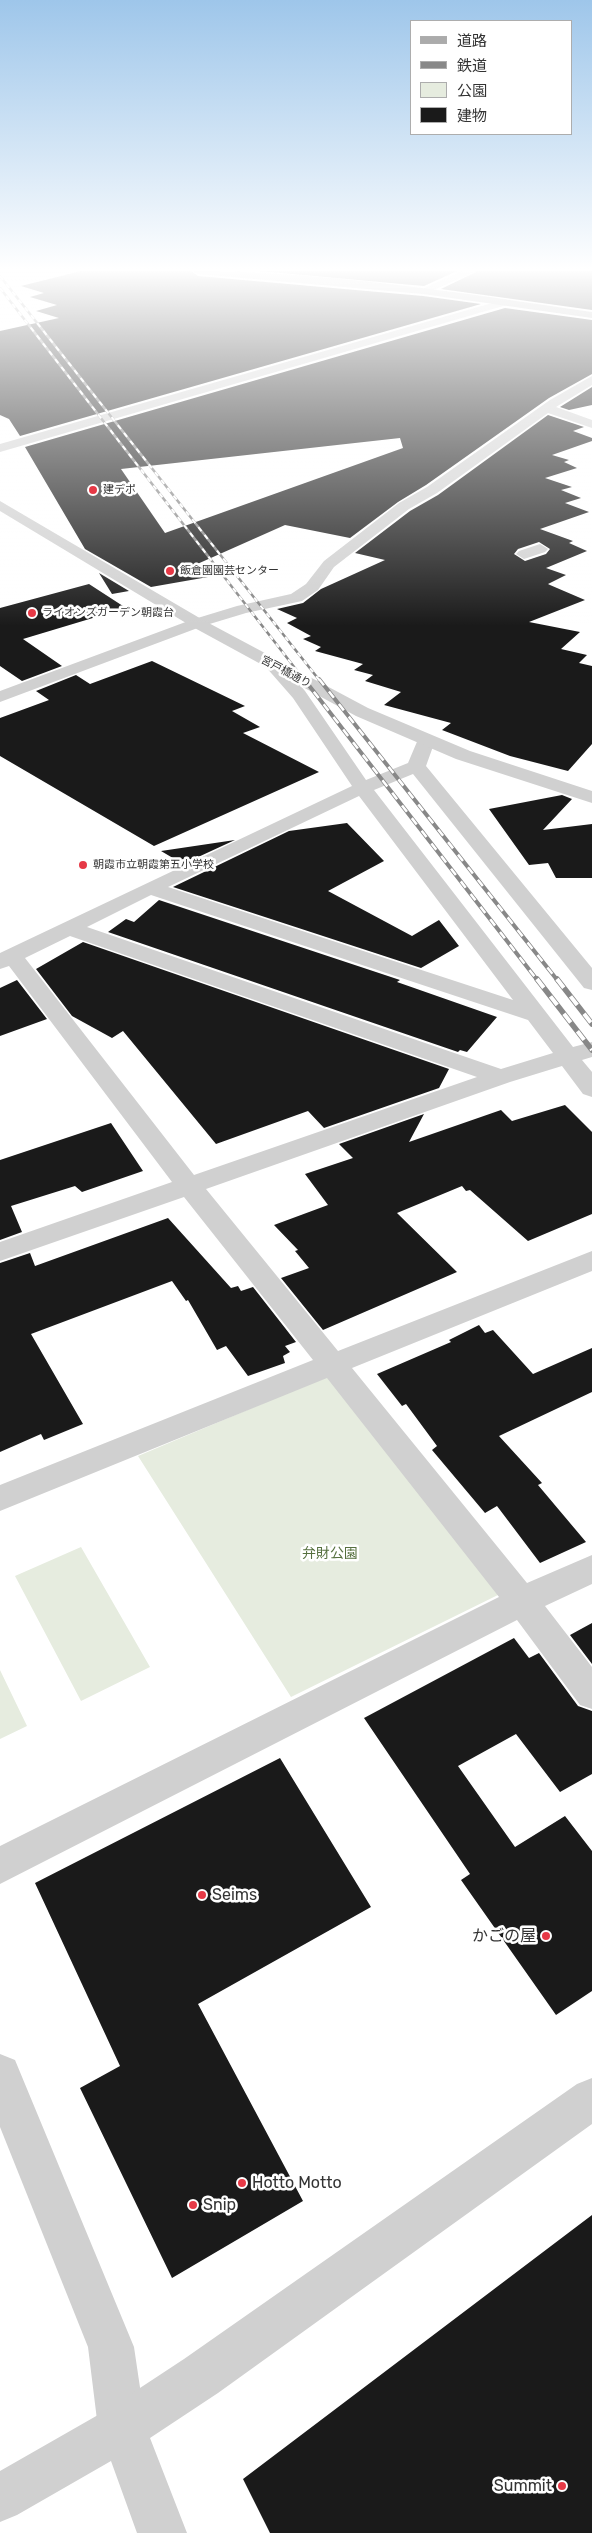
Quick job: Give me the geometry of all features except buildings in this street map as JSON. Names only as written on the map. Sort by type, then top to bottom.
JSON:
[{"type":"street","points":[[0,448],[204,389]]},
{"type":"street","points":[[0,697],[198,623],[243,609],[296,598],[312,587],[329,564],[404,506],[432,490],[547,408],[577,389]]},
{"type":"street","points":[[547,408],[592,424]]},
{"type":"street","name":"宮戸橋通り","points":[[0,506],[198,623],[274,666],[362,712],[426,740],[510,772],[592,797]]},
{"type":"street","points":[[524,554],[540,549]]},
{"type":"street","points":[[274,666],[299,695],[362,787],[534,1015],[568,1055],[592,1088]]},
{"type":"street","points":[[426,740],[416,766],[362,787],[6,959],[522,1601],[592,1694]]},
{"type":"street","points":[[416,766],[592,983]]},
{"type":"street","points":[[150,888],[534,1015]]},
{"type":"street","points":[[68,928],[501,1077]]},
{"type":"street","points":[[0,1252],[501,1077],[592,1049]]},
{"type":"street","points":[[0,1498],[592,1260]]},
{"type":"street","points":[[0,1866],[522,1601],[592,1569]]},
{"type":"street","points":[[0,2074],[111,2347],[122,2428],[162,2533]]},
{"type":"street","points":[[0,2498],[122,2428],[209,2370],[592,2099]]},
{"type":"green space","name":"弁財公園","points":[[328,1376],[502,1593],[291,1697],[138,1456]]},
{"type":"green space","points":[[81,1547],[150,1667],[81,1701],[15,1576]]},
{"type":"green space","points":[[0,1670],[27,1726],[0,1739]]},
{"type":"railway","points":[[79,389],[305,681]]},
{"type":"railway","points":[[89,389],[320,681]]},
{"type":"railway","points":[[304,679],[538,981]]},
{"type":"railway","points":[[319,679],[558,981]]},
{"type":"railway","points":[[537,979],[592,1050]]},
{"type":"railway","points":[[557,979],[592,1024]]},
{"type":"place","name":"建デポ","points":[[93,490]]},
{"type":"place","name":"飯倉園園芸センター","points":[[170,571]]},
{"type":"place","name":"ライオンズガーデン朝霞台","points":[[32,613]]},
{"type":"place","name":"朝霞市立朝霞第五小学校","points":[[83,865]]},
{"type":"place","name":"Seims","points":[[202,1895]]},
{"type":"place","name":"かごの屋","points":[[546,1936]]},
{"type":"place","name":"Hotto Motto","points":[[242,2183]]},
{"type":"place","name":"Snip","points":[[193,2205]]},
{"type":"place","name":"Summit","points":[[562,2486]]}]
